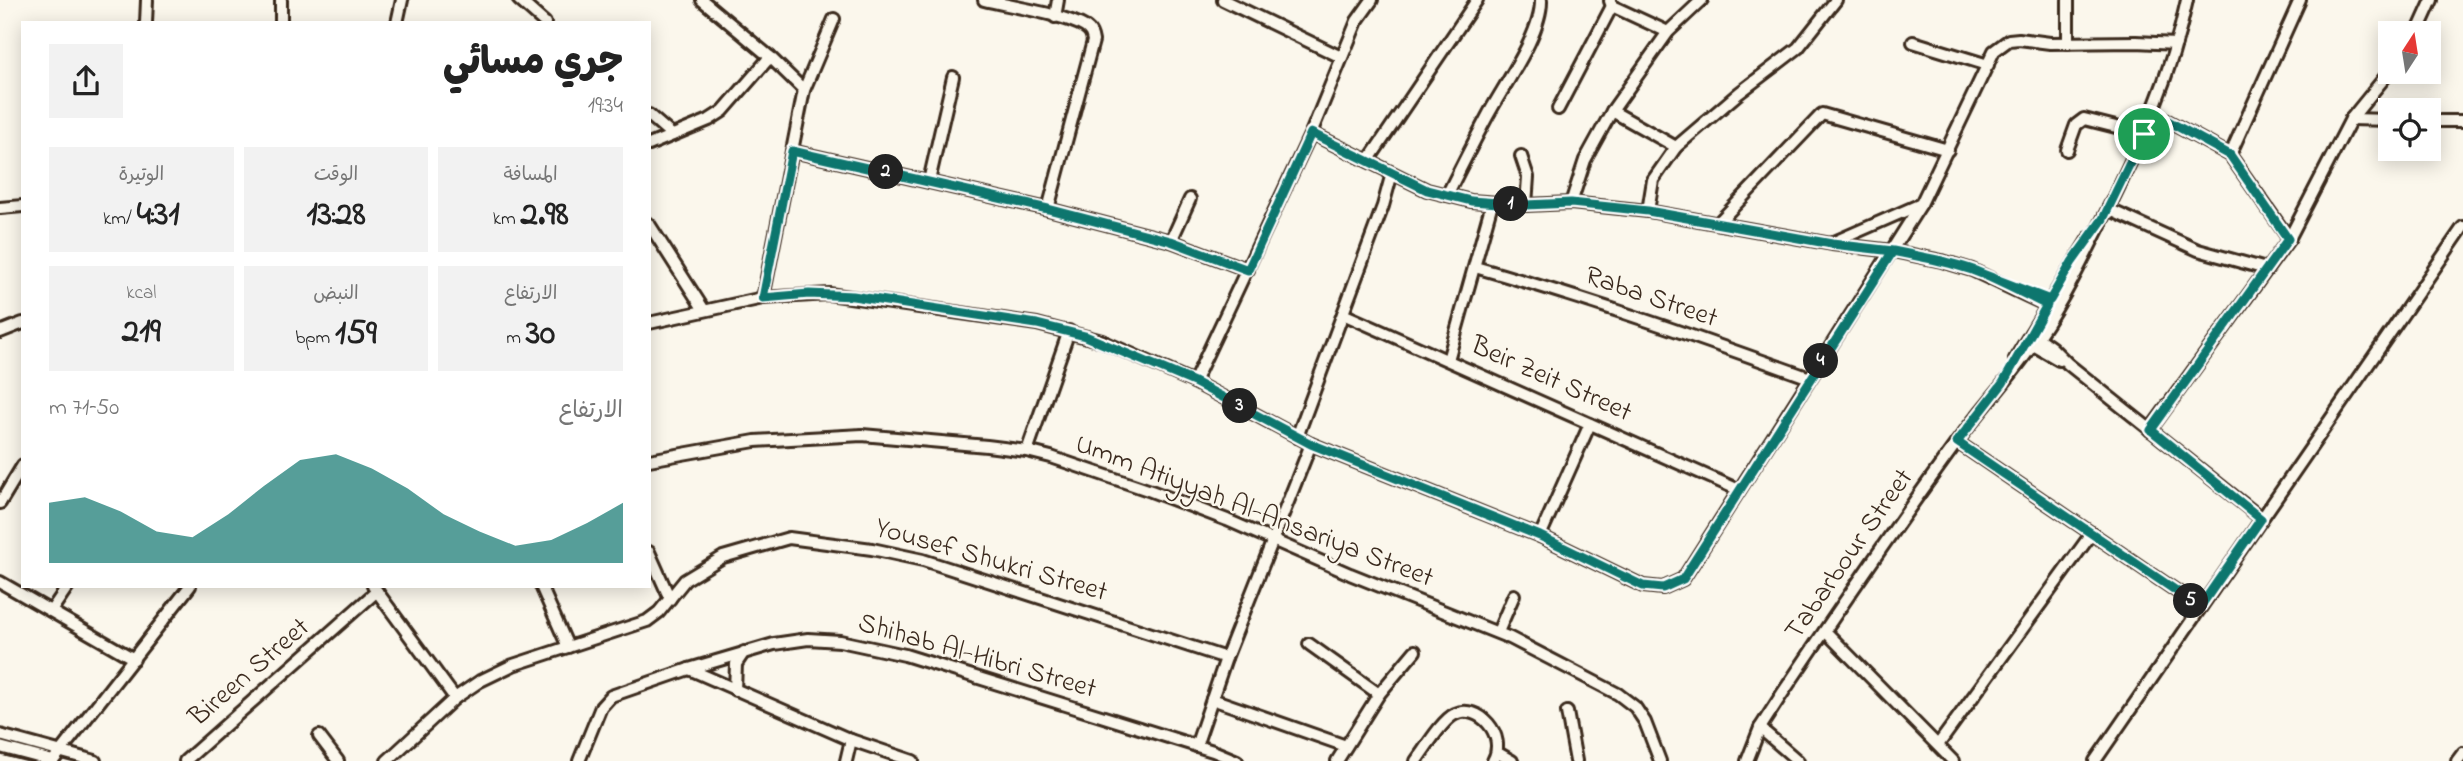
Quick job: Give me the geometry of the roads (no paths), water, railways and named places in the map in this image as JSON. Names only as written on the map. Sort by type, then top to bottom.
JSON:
[{"type":"street","points":[[146,21],[147,0]]},
{"type":"street","points":[[281,0],[281,21]]},
{"type":"street","points":[[397,21],[402,0]]},
{"type":"street","points":[[519,0],[543,21]]},
{"type":"street","points":[[702,0],[770,57],[804,90]]},
{"type":"street","points":[[984,0],[1055,17],[1084,26],[1091,32],[1093,41],[1048,209]]},
{"type":"street","points":[[1055,17],[1058,0]]},
{"type":"street","points":[[1223,0],[1341,57]]},
{"type":"street","points":[[1194,382],[1311,133],[1357,21],[1372,0]]},
{"type":"street","points":[[1368,161],[1477,0]]},
{"type":"street","points":[[1447,195],[1534,32],[1542,10],[1541,0]]},
{"type":"street","points":[[1571,203],[1585,160],[1612,111],[1668,32],[1702,0]]},
{"type":"street","points":[[1648,211],[1653,180],[1676,147],[1739,93],[1798,48],[1836,0]]},
{"type":"street","points":[[2068,0],[2068,43]]},
{"type":"street","name":"Tabarbour Street","points":[[1747,761],[1760,728],[1957,442],[2003,383],[2053,304],[2072,262],[2106,214],[2153,113],[2176,44],[2187,0]]},
{"type":"street","points":[[2230,155],[2300,0]]},
{"type":"street","points":[[2422,21],[2432,0]]},
{"type":"street","points":[[1558,109],[1611,3],[1668,32]]},
{"type":"street","points":[[763,298],[804,90],[834,19]]},
{"type":"street","points":[[651,323],[763,298],[809,294],[853,296],[1069,331],[1102,341],[1194,382],[1311,444],[1540,536],[1643,586],[1671,586],[1683,579],[1893,251],[1921,204],[1994,51],[2009,40],[2176,44]]},
{"type":"street","points":[[1913,42],[1987,65]]},
{"type":"street","points":[[651,144],[709,120],[723,111],[770,57]]},
{"type":"street","points":[[929,181],[953,77]]},
{"type":"street","points":[[2151,430],[2288,239],[2351,119],[2379,84]]},
{"type":"street","points":[[1612,111],[1676,147]]},
{"type":"street","points":[[2153,113],[2230,155],[2288,239]]},
{"type":"street","points":[[1719,222],[1822,114],[1948,150]]},
{"type":"street","points":[[651,117],[672,135]]},
{"type":"street","points":[[2067,150],[2077,125],[2084,119],[2144,134]]},
{"type":"street","points":[[2351,119],[2378,120]]},
{"type":"street","points":[[2441,121],[2463,121]]},
{"type":"street","points":[[1311,133],[1427,190],[1471,201],[1526,205],[1571,203],[1648,211],[1832,244],[1893,251],[1972,270],[2007,285],[2026,289],[2053,304]]},
{"type":"street","points":[[792,151],[1048,209],[1171,241],[1248,270]]},
{"type":"street","points":[[1521,156],[1529,184],[1526,205]]},
{"type":"street","points":[[1297,437],[1392,173]]},
{"type":"street","points":[[1171,241],[1190,199]]},
{"type":"street","points":[[0,208],[19,203]]},
{"type":"street","points":[[1448,360],[1492,203]]},
{"type":"street","points":[[1832,244],[1921,204]]},
{"type":"street","points":[[2106,214],[2198,250],[2266,269]]},
{"type":"street","points":[[651,227],[704,310]]},
{"type":"street","points":[[2095,761],[2463,227]]},
{"type":"street","name":"Raba Street","points":[[1475,267],[1651,321],[1810,378]]},
{"type":"street","name":"Beir Zeit Street","points":[[1343,314],[1650,448],[1739,490]]},
{"type":"street","points":[[0,332],[21,324]]},
{"type":"street","points":[[1027,451],[1069,331]]},
{"type":"street","points":[[2032,339],[2068,364],[2261,519]]},
{"type":"street","points":[[1540,536],[1590,424]]},
{"type":"street","name":"Umm Atiyyah Al-Ansariya Street","points":[[651,460],[755,441],[862,436],[1027,451],[1151,491],[1227,520],[1498,632],[1618,694],[1635,707],[1645,722],[1660,761]]},
{"type":"street","points":[[1957,442],[2200,607]]},
{"type":"street","points":[[1196,746],[1226,658],[1311,444]]},
{"type":"street","points":[[0,503],[21,468]]},
{"type":"street","points":[[1938,745],[2092,534]]},
{"type":"street","name":"Yousef Shukri Street","points":[[389,760],[455,698],[480,681],[568,647],[639,625],[654,616],[694,573],[723,557],[775,540],[799,539],[872,549],[923,560],[1100,615],[1226,658]]},
{"type":"street","points":[[651,556],[670,598]]},
{"type":"street","points":[[0,582],[134,659]]},
{"type":"street","points":[[51,611],[67,588]]},
{"type":"street","points":[[55,758],[188,588]]},
{"type":"street","points":[[542,588],[568,647]]},
{"type":"street","points":[[375,589],[455,698]]},
{"type":"street","name":"Bireen Street","points":[[185,761],[375,589]]},
{"type":"street","points":[[1498,632],[1514,595]]},
{"type":"street","points":[[1825,631],[1953,761]]},
{"type":"street","name":"Shihab Al-Hibri Street","points":[[579,761],[605,701],[618,693],[744,652],[808,639],[858,644],[967,673],[1237,761]]},
{"type":"street","points":[[1309,644],[1379,694]]},
{"type":"street","points":[[1337,761],[1379,694],[1415,651]]},
{"type":"street","points":[[735,690],[736,664],[744,652]]},
{"type":"street","points":[[689,669],[851,740],[913,761]]},
{"type":"street","points":[[1212,699],[1346,746]]},
{"type":"street","points":[[1416,761],[1445,723],[1454,714],[1461,712],[1473,714],[1486,721],[1497,737],[1495,757],[1512,761]]},
{"type":"street","points":[[1567,712],[1576,761]]},
{"type":"street","points":[[1760,728],[1798,761]]},
{"type":"street","points":[[0,735],[55,758]]},
{"type":"street","points":[[319,736],[338,761]]},
{"type":"street","points":[[846,761],[851,740]]},
{"type":"street","points":[[0,747],[55,758],[95,761]]},
{"type":"street","points":[[2457,761],[2463,753]]}]
